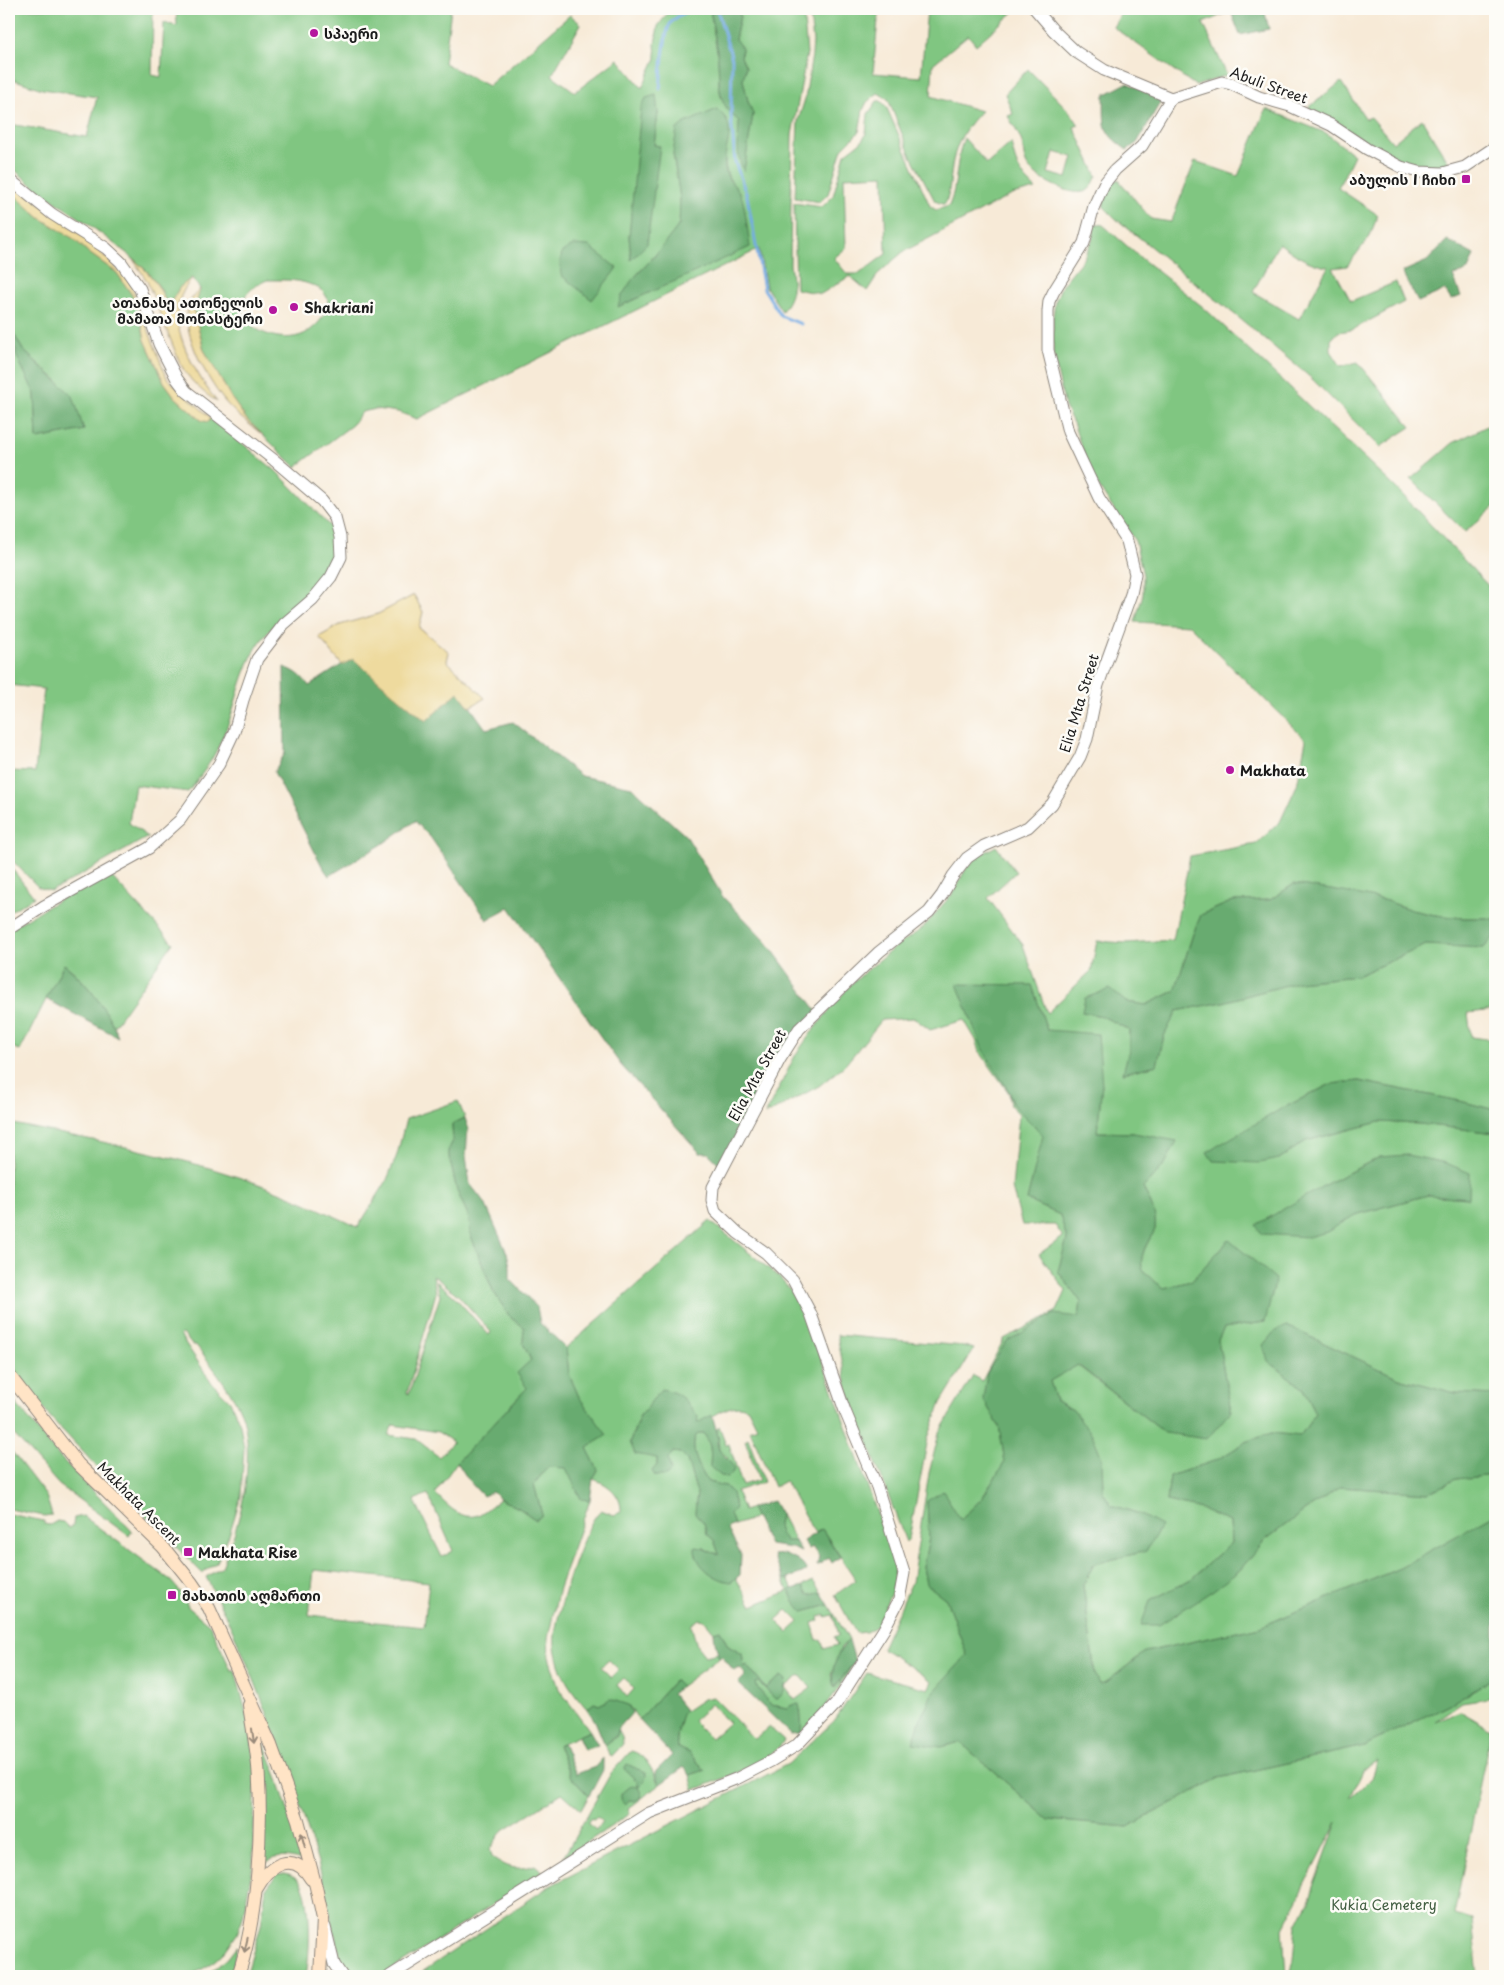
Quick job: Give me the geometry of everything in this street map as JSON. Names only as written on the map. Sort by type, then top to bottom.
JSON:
[{"type":"main road","name":"Makhata Ascent","points":[[9,1375],[78,1464],[163,1547],[209,1608],[247,1688],[284,1779],[316,1888],[322,1918],[320,1976]]},
{"type":"main road","name":"Makhata Ascent","points":[[238,1976],[249,1933],[255,1890],[259,1810],[258,1767],[247,1688]]},
{"type":"main road","points":[[255,1890],[263,1876],[273,1867],[288,1863],[294,1863],[306,1870],[316,1888]]},
{"type":"street","points":[[1035,9],[1076,52],[1104,70],[1171,98]]},
{"type":"street","name":"Abuli Street","points":[[1171,98],[1222,82],[1231,84],[1258,97],[1290,106],[1315,118],[1401,168],[1419,172],[1443,173],[1465,167],[1495,147]]},
{"type":"street","name":"Elia Mta Street","points":[[390,1976],[649,1813],[738,1778],[797,1745],[836,1704],[884,1629],[899,1600],[904,1572],[876,1488],[811,1314],[793,1280],[766,1254],[738,1233],[715,1211],[712,1200],[713,1187],[780,1059],[799,1029],[879,952],[928,912],[942,895],[966,858],[984,846],[1028,827],[1052,804],[1080,757],[1087,739],[1098,685],[1131,594],[1135,574],[1127,541],[1099,498],[1068,432],[1048,350],[1048,311],[1054,291],[1084,243],[1094,206],[1104,184],[1115,170],[1142,146],[1171,98]]},
{"type":"street","points":[[9,179],[52,214],[106,248],[121,262],[140,289],[159,344],[177,379],[186,391],[274,460],[322,502],[335,518],[342,550],[341,557],[331,577],[313,599],[284,624],[258,659],[234,732],[219,764],[180,820],[149,848],[44,906],[9,929]]},
{"type":"street","points":[[322,1918],[334,1964],[342,1976]]},
{"type":"green space","points":[[9,9],[153,9],[152,75],[161,77],[164,23],[177,26],[176,9],[451,9],[444,63],[488,86],[570,15],[581,24],[552,75],[575,92],[618,59],[642,88],[656,58],[655,44],[658,26],[671,9],[710,9],[718,58],[721,97],[739,121],[744,170],[753,114],[743,80],[746,67],[741,57],[742,48],[735,40],[740,16],[738,9],[803,9],[807,53],[792,135],[791,294],[782,311],[766,287],[759,249],[417,419],[398,412],[376,409],[362,412],[352,425],[296,467],[247,420],[232,399],[204,350],[194,311],[200,289],[192,278],[180,287],[168,307],[161,289],[147,271],[87,223],[38,190],[9,165],[9,124],[87,137],[97,97],[42,89],[9,78]],"holes":[[[658,113],[654,145],[659,146],[631,260],[629,236]],[[673,153],[725,158],[729,178],[741,194],[632,280],[677,227],[680,215],[680,198]],[[267,280],[299,281],[318,288],[324,293],[328,306],[322,319],[309,331],[295,337],[279,337],[264,333],[251,325],[243,315],[242,303],[249,291]]]},
{"type":"green space","points":[[710,9],[738,9],[740,16],[735,39],[742,48],[741,57],[746,67],[743,80],[753,114],[744,171],[738,153],[739,121],[726,108],[719,86],[717,54]]},
{"type":"green space","points":[[809,9],[879,9],[873,73],[921,77],[927,9],[1017,9],[976,45],[968,35],[933,64],[931,96],[981,111],[967,128],[957,147],[945,204],[935,201],[910,154],[888,99],[878,93],[867,102],[863,110],[859,132],[842,149],[828,194],[820,202],[795,198],[798,121],[805,99],[812,55],[813,41]]},
{"type":"green space","points":[[1122,9],[1219,9],[1222,15],[1203,23],[1227,75],[1196,86],[1113,27]]},
{"type":"green space","points":[[1219,9],[1264,9],[1269,29],[1240,35],[1231,12],[1222,15]]},
{"type":"green space","points":[[1028,69],[1071,113],[1079,125],[1074,127],[1097,176],[1090,189],[1072,192],[1055,186],[1038,176],[1028,167],[1020,137],[1008,116],[1013,114],[1005,94]],"holes":[[[1054,152],[1073,157],[1067,178],[1048,173]]]},
{"type":"green space","points":[[1341,82],[1366,119],[1371,117],[1393,143],[1422,119],[1450,165],[1424,165],[1402,160],[1308,108]]},
{"type":"green space","points":[[1127,83],[1160,97],[1161,101],[1137,143],[1127,150],[1112,138],[1108,132],[1105,121],[1104,95]]},
{"type":"green space","points":[[656,95],[658,113],[654,145],[660,146],[647,244],[631,260],[629,236],[641,108],[646,98]]},
{"type":"green space","points":[[877,101],[881,101],[886,106],[930,206],[936,210],[949,206],[964,138],[987,164],[1011,143],[1019,169],[1036,189],[1012,195],[903,252],[879,273],[867,291],[850,276],[821,294],[796,289],[794,203],[822,207],[833,196],[845,154],[862,141],[866,133],[868,114]],"holes":[[[884,175],[886,254],[859,274],[847,274],[834,258],[846,248],[844,177]]]},
{"type":"green space","points":[[717,109],[728,123],[729,136],[725,167],[729,179],[742,197],[750,247],[618,307],[621,297],[632,280],[653,258],[679,225],[680,198],[673,153],[677,129],[683,124]]},
{"type":"green space","points":[[1266,109],[1326,133],[1354,155],[1338,188],[1378,215],[1369,238],[1347,266],[1333,268],[1351,301],[1396,282],[1404,302],[1352,330],[1338,332],[1331,340],[1331,351],[1341,366],[1358,362],[1411,427],[1380,447],[1311,378],[1104,207],[1103,197],[1107,186],[1118,179],[1151,219],[1171,222],[1195,161],[1238,176]],"holes":[[[1279,243],[1308,261],[1328,267],[1299,319],[1253,292]]]},
{"type":"green space","points":[[9,190],[39,217],[74,239],[89,253],[117,273],[132,295],[140,314],[145,340],[164,382],[175,397],[201,420],[208,422],[211,418],[276,471],[331,527],[334,545],[332,561],[325,575],[276,624],[257,647],[246,670],[221,742],[209,764],[188,792],[135,785],[129,823],[148,837],[50,891],[38,887],[9,857],[9,771],[35,772],[44,689],[9,685],[9,340],[16,349],[21,365],[35,394],[37,439],[84,430],[59,382],[23,350],[9,325]]},
{"type":"green space","name":"Kukia Cemetery","points":[[1095,223],[1103,225],[1142,259],[1203,307],[1397,489],[1495,593],[1495,920],[1435,915],[1411,910],[1384,900],[1294,884],[1270,900],[1233,901],[1201,915],[1175,991],[1146,1005],[1126,1002],[1082,1012],[1102,1016],[1129,1030],[1129,1050],[1124,1073],[1157,1065],[1164,1036],[1176,1011],[1223,1002],[1298,982],[1357,976],[1426,945],[1484,948],[1495,935],[1495,1010],[1468,1013],[1471,1037],[1495,1040],[1495,1110],[1460,1101],[1359,1081],[1331,1084],[1281,1109],[1259,1123],[1279,1159],[1306,1141],[1379,1122],[1420,1124],[1495,1133],[1495,1395],[1455,1393],[1399,1378],[1287,1326],[1290,1378],[1304,1389],[1316,1413],[1300,1436],[1271,1433],[1246,1442],[1217,1460],[1170,1476],[1167,1501],[1201,1509],[1230,1522],[1231,1543],[1191,1579],[1150,1601],[1239,1571],[1264,1541],[1340,1487],[1427,1493],[1456,1479],[1495,1475],[1495,1514],[1400,1568],[1260,1627],[1145,1652],[1108,1681],[1100,1685],[1095,1674],[1083,1585],[1094,1564],[1146,1551],[1137,1513],[1111,1505],[1103,1492],[1102,1458],[1073,1410],[1056,1401],[1050,1381],[1077,1365],[1165,1433],[1231,1411],[1218,1340],[1224,1328],[1265,1322],[1229,1240],[1191,1281],[1164,1288],[1145,1273],[1142,1257],[1155,1230],[1155,1218],[1143,1188],[1165,1164],[1134,1133],[1097,1132],[1102,1084],[1047,1030],[1032,985],[1010,1093],[1014,1106],[1044,1135],[1027,1200],[1060,1215],[1067,1239],[1058,1271],[1081,1302],[1079,1317],[983,1399],[999,1426],[1005,1462],[982,1498],[961,1520],[927,1501],[929,1538],[923,1567],[926,1583],[946,1599],[967,1655],[954,1671],[941,1747],[960,1742],[1049,1820],[1128,1827],[1219,1778],[1364,1746],[1450,1704],[1495,1677],[1495,1697],[1462,1702],[1435,1721],[1460,1711],[1491,1729],[1454,1915],[1472,1920],[1478,1976],[1290,1976],[1294,1960],[1297,1925],[1309,1901],[1337,1822],[1283,1929],[1286,1976],[416,1976],[548,1887],[788,1764],[834,1721],[867,1673],[928,1689],[932,1681],[882,1648],[912,1582],[929,1473],[939,1433],[973,1376],[982,1381],[1004,1339],[1057,1311],[1066,1291],[1039,1254],[1063,1237],[1055,1225],[1022,1225],[1012,1188],[1019,1114],[1011,1106],[1009,1093],[980,1052],[976,1040],[964,1020],[930,1030],[914,1018],[882,1020],[845,1065],[819,1086],[765,1115],[796,1054],[814,1029],[851,984],[895,947],[922,929],[952,894],[967,867],[980,855],[996,846],[1016,872],[988,898],[1023,945],[1047,1013],[1091,971],[1097,941],[1126,943],[1173,940],[1190,856],[1256,844],[1280,822],[1297,785],[1306,740],[1189,625],[1135,622],[1143,594],[1143,575],[1135,541],[1091,474],[1073,423],[1065,407],[1053,353],[1055,302],[1062,285],[1083,259],[1092,241]],"holes":[[[1380,1157],[1468,1198],[1428,1195],[1355,1215],[1308,1196],[1330,1182]],[[1378,1761],[1372,1778],[1350,1798],[1363,1771]]]},
{"type":"green space","points":[[1447,240],[1474,255],[1468,270],[1453,276],[1461,296],[1451,300],[1445,290],[1418,302],[1402,272],[1427,261]]},
{"type":"green space","points":[[573,245],[589,246],[617,268],[592,300],[561,275],[562,252]]},
{"type":"green space","points":[[9,325],[23,350],[73,396],[84,430],[37,439],[35,394],[16,355],[16,349],[9,340]]},
{"type":"green space","points":[[1495,422],[1495,506],[1465,532],[1411,479],[1453,443]]},
{"type":"green space","points":[[352,658],[372,674],[459,691],[486,729],[513,722],[581,776],[632,787],[687,837],[723,897],[766,941],[817,1011],[799,1029],[723,1168],[708,1153],[700,1153],[620,1064],[509,907],[487,920],[431,838],[415,821],[381,845],[329,876],[322,866],[274,772],[285,753],[284,667],[298,674],[309,686]]},
{"type":"green space","points":[[9,865],[34,897],[9,912]]},
{"type":"green space","points":[[107,872],[173,943],[114,1026],[86,985],[64,964],[20,1051],[9,1045],[9,929]]},
{"type":"green space","points":[[1294,884],[1384,900],[1411,910],[1435,915],[1495,920],[1495,935],[1484,948],[1426,945],[1357,976],[1298,982],[1223,1002],[1177,1011],[1164,1036],[1157,1065],[1123,1073],[1129,1050],[1129,1030],[1102,1016],[1082,1012],[1085,998],[1110,989],[1126,1002],[1146,1005],[1175,991],[1201,915],[1233,901],[1270,900]]},
{"type":"green space","points":[[64,964],[81,979],[102,1006],[118,1037],[46,999]]},
{"type":"green space","points":[[957,984],[1032,985],[1047,1030],[1098,1034],[1102,1084],[1097,1132],[1134,1133],[1177,1141],[1165,1164],[1143,1188],[1155,1218],[1155,1229],[1142,1256],[1145,1273],[1164,1288],[1191,1281],[1229,1240],[1276,1279],[1265,1322],[1224,1328],[1218,1340],[1231,1411],[1207,1439],[1165,1433],[1078,1365],[1050,1381],[1056,1401],[1073,1410],[1092,1434],[1102,1458],[1103,1492],[1111,1505],[1137,1513],[1161,1526],[1146,1551],[1094,1564],[1083,1585],[1095,1674],[1100,1684],[1108,1681],[1145,1652],[1260,1627],[1400,1568],[1495,1514],[1495,1677],[1450,1704],[1364,1746],[1219,1778],[1128,1827],[1049,1820],[960,1742],[941,1747],[913,1743],[921,1717],[932,1694],[967,1655],[946,1599],[926,1584],[923,1567],[929,1538],[927,1501],[943,1491],[961,1520],[982,1498],[1005,1462],[999,1426],[983,1399],[987,1373],[1006,1342],[1054,1314],[1079,1317],[1081,1302],[1058,1271],[1067,1239],[1060,1215],[1027,1200],[1043,1135],[1014,1106],[1010,1093],[983,1050]]},
{"type":"green space","points":[[1359,1081],[1460,1101],[1495,1110],[1495,1133],[1420,1124],[1379,1122],[1306,1141],[1279,1159],[1260,1163],[1213,1161],[1207,1152],[1281,1109],[1331,1084]]},
{"type":"green space","points":[[458,1101],[465,1118],[452,1124],[453,1141],[448,1151],[457,1191],[468,1215],[471,1236],[493,1291],[510,1317],[524,1327],[523,1343],[531,1361],[527,1388],[457,1462],[435,1493],[455,1511],[467,1516],[480,1514],[500,1499],[519,1508],[536,1520],[542,1515],[534,1484],[548,1467],[566,1467],[581,1498],[590,1500],[559,1588],[548,1638],[549,1657],[559,1689],[590,1731],[558,1745],[570,1776],[589,1796],[581,1810],[562,1793],[502,1831],[490,1849],[492,1857],[503,1864],[517,1868],[535,1865],[543,1872],[382,1976],[352,1976],[345,1973],[317,1859],[268,1715],[239,1645],[206,1577],[222,1567],[242,1505],[246,1477],[247,1447],[246,1432],[239,1408],[225,1384],[196,1345],[192,1345],[183,1334],[180,1335],[212,1383],[230,1401],[240,1424],[244,1448],[241,1496],[229,1535],[217,1562],[202,1573],[114,1485],[52,1419],[9,1366],[9,1123],[124,1147],[210,1168],[269,1188],[358,1227],[386,1182],[397,1155],[406,1119]],"holes":[[[433,1275],[459,1296],[491,1332],[489,1335],[454,1296],[436,1281],[440,1296],[409,1394],[407,1393],[436,1293]],[[393,1425],[438,1432],[453,1442],[439,1457],[416,1439],[388,1435]],[[428,1494],[453,1551],[442,1557],[414,1500]],[[314,1570],[429,1582],[424,1627],[309,1615]]]},
{"type":"green space","points":[[465,1118],[468,1127],[466,1156],[470,1184],[485,1203],[507,1253],[510,1279],[537,1307],[540,1323],[566,1348],[569,1374],[579,1397],[607,1435],[587,1448],[598,1470],[593,1479],[590,1500],[581,1499],[566,1468],[548,1467],[534,1484],[542,1515],[536,1520],[519,1508],[500,1499],[492,1492],[483,1496],[469,1481],[457,1462],[527,1388],[517,1373],[531,1360],[523,1343],[524,1327],[510,1317],[493,1291],[471,1236],[468,1215],[457,1191],[448,1151],[453,1141],[452,1124]]},
{"type":"green space","points":[[1407,1155],[1446,1163],[1470,1173],[1469,1198],[1428,1195],[1355,1215],[1327,1232],[1308,1237],[1262,1234],[1256,1225],[1330,1182],[1380,1157]]},
{"type":"green space","points":[[710,1221],[778,1276],[792,1292],[809,1323],[895,1563],[893,1588],[877,1626],[866,1632],[856,1633],[835,1595],[856,1580],[822,1529],[815,1533],[785,1481],[774,1487],[750,1430],[757,1427],[748,1409],[734,1406],[702,1422],[696,1423],[677,1422],[640,1415],[630,1442],[657,1458],[657,1465],[668,1459],[673,1452],[680,1453],[687,1460],[697,1493],[695,1513],[704,1523],[707,1534],[714,1540],[719,1554],[710,1552],[703,1547],[731,1582],[736,1578],[752,1606],[788,1591],[784,1580],[788,1579],[803,1612],[829,1605],[849,1640],[841,1647],[831,1675],[835,1688],[855,1661],[831,1699],[801,1733],[799,1718],[801,1711],[792,1705],[787,1708],[771,1705],[757,1687],[756,1683],[759,1682],[775,1699],[781,1676],[766,1688],[747,1665],[744,1667],[742,1654],[728,1646],[720,1630],[714,1632],[704,1620],[699,1619],[691,1625],[697,1646],[705,1656],[718,1653],[719,1658],[681,1686],[675,1680],[639,1720],[628,1705],[606,1702],[599,1705],[594,1703],[587,1709],[569,1685],[559,1664],[555,1643],[557,1622],[566,1588],[587,1531],[594,1518],[601,1510],[614,1515],[621,1512],[621,1506],[617,1496],[609,1487],[593,1479],[598,1470],[587,1448],[606,1435],[579,1397],[569,1374],[566,1348]],"holes":[[[787,1610],[799,1622],[788,1632],[776,1620]],[[833,1615],[839,1635],[834,1637],[837,1645],[824,1649],[821,1639],[817,1640],[812,1623],[820,1620],[819,1617]],[[609,1660],[619,1670],[611,1677],[601,1667]],[[800,1675],[811,1688],[795,1700],[785,1687]],[[624,1678],[634,1689],[627,1697],[617,1685]]]},
{"type":"green space","points":[[1287,1326],[1399,1378],[1455,1393],[1495,1395],[1495,1475],[1456,1479],[1428,1493],[1340,1487],[1264,1541],[1239,1571],[1212,1591],[1159,1625],[1141,1625],[1150,1601],[1191,1579],[1231,1543],[1230,1522],[1201,1509],[1167,1501],[1170,1476],[1217,1460],[1246,1442],[1272,1433],[1300,1436],[1316,1413],[1304,1389],[1268,1361],[1263,1345],[1274,1332]]},
{"type":"green space","points":[[837,1335],[964,1346],[974,1349],[941,1403],[928,1438],[909,1539],[906,1542],[848,1390]]},
{"type":"green space","points":[[661,1389],[674,1392],[682,1398],[698,1417],[697,1423],[712,1415],[719,1439],[717,1442],[719,1450],[734,1467],[733,1472],[728,1477],[721,1476],[710,1467],[711,1453],[708,1441],[703,1433],[698,1433],[695,1439],[694,1451],[705,1477],[708,1482],[725,1486],[732,1493],[735,1508],[730,1514],[734,1525],[727,1528],[741,1555],[740,1575],[731,1582],[712,1575],[698,1560],[695,1547],[719,1554],[714,1540],[707,1534],[704,1523],[695,1513],[697,1493],[687,1460],[680,1453],[673,1452],[668,1459],[671,1471],[666,1476],[655,1476],[652,1471],[657,1465],[657,1458],[635,1454],[630,1442],[640,1416]]},
{"type":"green space","points":[[9,1395],[59,1456],[132,1531],[129,1536],[59,1485],[9,1429]]},
{"type":"green space","points":[[719,1426],[726,1444],[729,1444],[742,1485],[759,1480],[745,1440],[748,1438],[764,1482],[736,1491],[744,1511],[751,1508],[756,1518],[734,1525],[730,1514],[734,1506],[732,1497],[725,1486],[708,1482],[698,1464],[694,1451],[695,1439],[698,1433],[703,1433],[711,1453],[710,1467],[728,1458],[719,1450],[717,1428]]},
{"type":"green space","points":[[9,1448],[46,1496],[52,1515],[44,1516],[9,1509]]},
{"type":"green space","points":[[773,1501],[781,1515],[778,1525],[781,1535],[785,1541],[795,1541],[801,1552],[792,1548],[769,1545],[751,1508]]},
{"type":"green space","points":[[9,1514],[44,1521],[44,1524],[50,1525],[57,1521],[63,1522],[69,1528],[73,1525],[74,1518],[83,1516],[169,1579],[184,1596],[188,1607],[210,1625],[231,1670],[235,1670],[248,1720],[256,1766],[253,1865],[243,1917],[237,1934],[225,1951],[211,1964],[190,1976],[9,1976]]},
{"type":"green space","points":[[781,1515],[795,1541],[784,1542],[778,1525]]},
{"type":"green space","points":[[822,1529],[840,1557],[832,1563],[829,1558],[817,1566],[819,1557],[812,1547],[808,1549],[803,1541]]},
{"type":"green space","points":[[783,1554],[801,1562],[807,1571],[784,1580],[773,1555]]},
{"type":"green space","points":[[813,1581],[821,1592],[812,1595],[807,1594],[803,1586]]},
{"type":"green space","points":[[803,1586],[807,1594],[812,1595],[821,1592],[829,1605],[803,1612],[793,1600],[789,1590]]},
{"type":"green space","points":[[720,1630],[728,1646],[742,1654],[744,1667],[747,1665],[766,1688],[781,1676],[786,1680],[784,1692],[778,1699],[775,1699],[759,1682],[756,1683],[771,1705],[787,1708],[799,1704],[801,1733],[791,1734],[738,1683],[746,1675],[740,1668],[734,1671],[722,1656],[719,1658],[714,1632]]},
{"type":"green space","points":[[849,1640],[855,1661],[834,1688],[833,1669],[835,1662]]},
{"type":"green space","points":[[675,1680],[681,1686],[672,1694],[685,1710],[678,1727],[677,1747],[689,1753],[705,1770],[690,1775],[684,1767],[659,1785],[655,1772],[672,1755],[639,1720]]},
{"type":"green space","points":[[713,1697],[754,1739],[769,1727],[784,1740],[769,1756],[757,1763],[694,1790],[690,1775],[705,1770],[689,1753],[677,1747],[677,1738],[681,1714],[703,1699]],"holes":[[[711,1704],[729,1723],[711,1739],[693,1721]]]},
{"type":"green space","points":[[610,1699],[628,1705],[632,1713],[617,1730],[617,1735],[605,1745],[595,1721],[587,1709],[594,1703],[599,1705]]},
{"type":"green space","points":[[617,1730],[622,1736],[623,1744],[612,1756],[605,1745],[617,1736]]},
{"type":"green space","points":[[259,1731],[277,1776],[304,1862],[281,1857],[271,1860],[261,1867]]},
{"type":"green space","points":[[590,1731],[598,1745],[584,1750],[578,1736]]},
{"type":"green space","points":[[563,1743],[576,1774],[595,1767],[603,1758],[603,1770],[589,1796],[570,1776],[558,1745]]},
{"type":"green space","points":[[631,1751],[645,1760],[659,1785],[628,1809],[630,1814],[563,1858],[611,1773]],"holes":[[[597,1817],[602,1821],[596,1830],[587,1823],[591,1818],[594,1820]]]},
{"type":"green space","points":[[627,1764],[646,1773],[644,1781],[638,1787],[637,1781],[624,1769]]},
{"type":"green space","points":[[631,1786],[638,1787],[641,1793],[640,1798],[635,1801],[629,1800],[625,1805],[621,1799],[621,1794]]},
{"type":"green space","points":[[285,1873],[293,1876],[300,1882],[306,1896],[309,1931],[306,1976],[246,1976],[261,1925],[266,1889],[277,1874]]},
{"type":"green space","points":[[237,1946],[231,1976],[205,1976],[227,1959]]},
{"type":"sand","points":[[9,180],[88,240],[130,282],[167,378],[211,418],[208,422],[201,420],[175,397],[164,382],[145,340],[140,314],[132,295],[117,273],[89,253],[74,239],[39,217],[9,190]]},
{"type":"sand","points":[[133,259],[154,281],[168,307],[180,287],[192,278],[178,306],[179,331],[195,369],[217,402],[187,375],[180,363],[147,281]]},
{"type":"sand","points":[[200,289],[194,311],[204,350],[232,399],[247,420],[263,435],[228,405],[213,385],[198,357],[188,328],[187,315],[190,302]]},
{"type":"sand","points":[[414,595],[423,612],[419,628],[449,652],[447,661],[485,698],[470,707],[458,692],[426,721],[353,659],[342,665],[319,637],[340,625],[378,614]]},
{"type":"waterway","points":[[660,89],[664,46],[670,24],[680,15],[693,9]]},
{"type":"waterway","points":[[717,9],[732,59],[731,116],[735,162],[747,196],[764,289],[781,316],[801,324]]},
{"type":"place","name":"სპაერი","points":[[314,33]]},
{"type":"place","name":"აბულის I ჩიხი","points":[[1466,179]]},
{"type":"place","name":"Shakriani","points":[[294,307]]},
{"type":"place","name":"ათანასე ათონელის მამათა მონასტერი","points":[[273,310]]},
{"type":"place","name":"Makhata","points":[[1230,770]]},
{"type":"place","name":"Makhata Rise","points":[[188,1552]]},
{"type":"place","name":"მახათის აღმართი","points":[[172,1595]]}]
